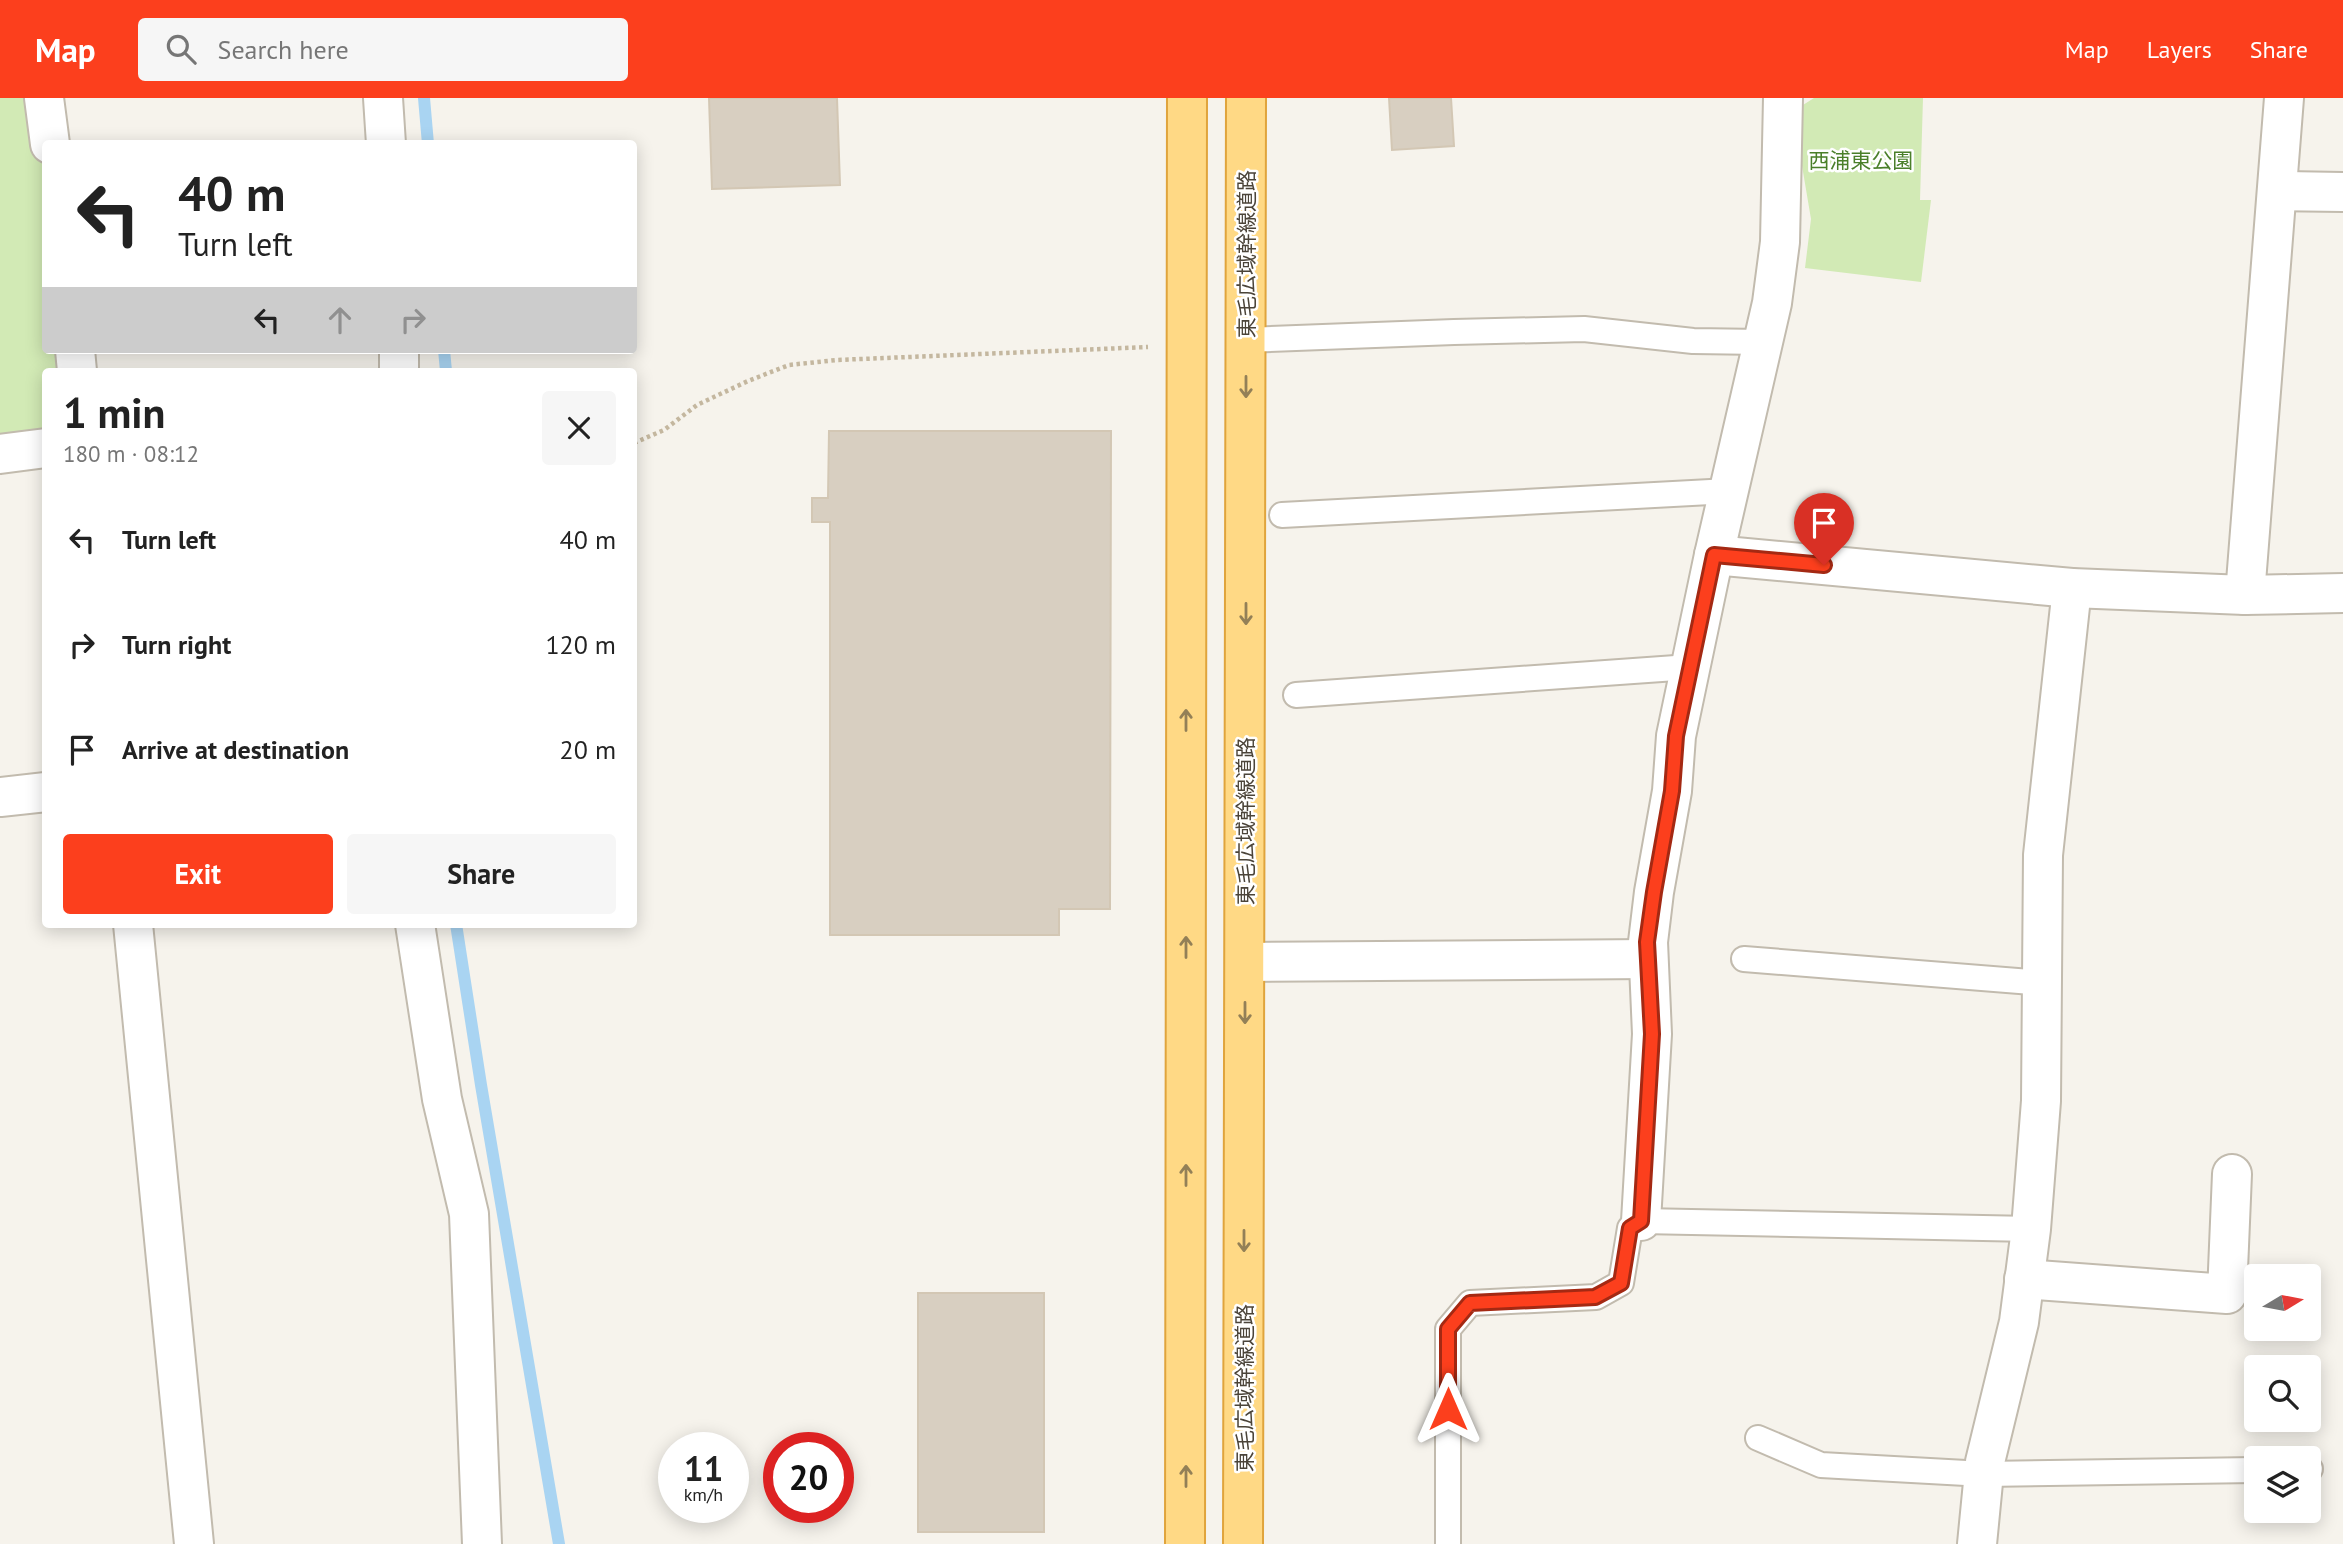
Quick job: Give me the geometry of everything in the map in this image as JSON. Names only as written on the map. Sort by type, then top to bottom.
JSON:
[{"type":"highway","points":[[1185,1544],[1187,98]]},
{"type":"highway","name":"東毛広域幹線道路","points":[[1243,1544],[1246,98]]},
{"type":"street","points":[[44,98],[49,140]]},
{"type":"street","points":[[383,98],[386,140]]},
{"type":"street","points":[[1641,1221],[1652,1034],[1647,942],[1672,791],[1676,736],[1772,303],[1780,242],[1783,98]]},
{"type":"street","points":[[2245,594],[2284,98]]},
{"type":"street","points":[[2278,191],[2343,192]]},
{"type":"street","points":[[0,454],[42,449]]},
{"type":"street","points":[[1714,555],[2072,588],[2245,594],[2343,593]]},
{"type":"street","points":[[1977,1544],[1984,1474],[2019,1322],[2031,1229],[2040,1101],[2043,855],[2072,588]]},
{"type":"street","points":[[0,797],[42,792]]},
{"type":"street","points":[[133,928],[194,1544]]},
{"type":"street","points":[[416,928],[442,1099],[469,1214],[482,1544]]},
{"type":"street","points":[[1245,962],[1648,959]]},
{"type":"street","points":[[2024,1279],[2227,1294],[2232,1174]]},
{"type":"lane","points":[[1246,340],[1584,330],[1693,341],[1762,342]]},
{"type":"lane","points":[[1282,515],[1729,491]]},
{"type":"lane","points":[[1296,695],[1690,667]]},
{"type":"lane","points":[[1744,959],[2043,982]]},
{"type":"lane","points":[[1448,1544],[1448,1329],[1470,1303],[1595,1297],[1621,1283],[1630,1228],[1641,1221],[2031,1229]]},
{"type":"lane","points":[[1758,1438],[1821,1465],[1984,1474],[2244,1470]]},
{"type":"path","points":[[637,442],[664,430],[697,405],[789,365],[836,360],[1186,345]]},
{"type":"green space","points":[[0,98],[46,98],[46,140],[42,140],[42,354],[65,354],[67,368],[42,368],[42,433],[0,439]]},
{"type":"green space","name":"西浦東公園","points":[[1814,98],[1923,98],[1920,200],[1931,200],[1921,282],[1805,268],[1811,219],[1800,154],[1803,105]]},
{"type":"building","points":[[709,98],[837,98],[840,185],[712,189]]},
{"type":"building","points":[[1389,98],[1451,98],[1454,146],[1392,150]]},
{"type":"building","points":[[829,431],[1111,431],[1110,909],[1059,909],[1059,935],[830,935],[830,522],[812,522],[812,498],[828,498]]},
{"type":"building","points":[[918,1293],[1044,1293],[1044,1532],[918,1532]]},
{"type":"waterway","points":[[424,98],[428,140]]},
{"type":"waterway","points":[[444,354],[446,368]]},
{"type":"waterway","points":[[457,928],[559,1544]]},
{"type":"route","points":[[1448,1409],[1448,1329],[1470,1303],[1595,1297],[1621,1283],[1630,1228],[1641,1221],[1652,1034],[1647,942],[1672,791],[1676,736],[1714,555],[1824,565]]}]
